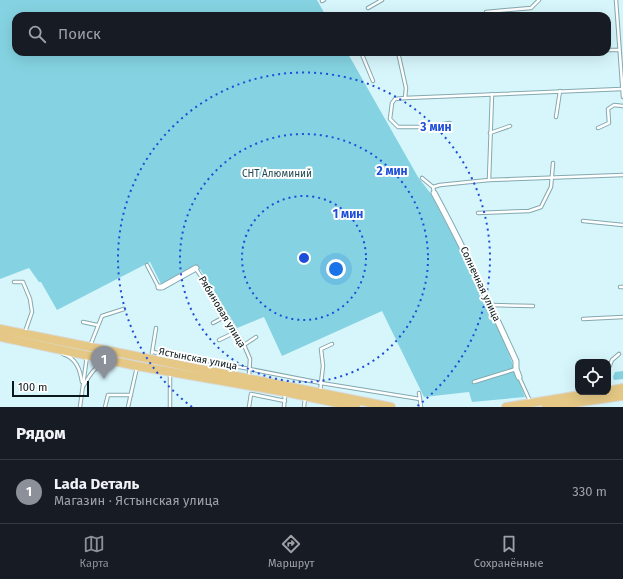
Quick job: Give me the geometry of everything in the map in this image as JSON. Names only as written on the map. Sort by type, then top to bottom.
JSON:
[{"type":"main road","name":"Ястынская улица","points":[[0,329],[88,351],[135,366],[170,372],[285,397],[305,396],[356,407]]},
{"type":"main road","name":"Ястынская улица","points":[[0,337],[88,351],[151,356],[249,379],[391,407]]},
{"type":"main road","points":[[611,390],[623,388]]},
{"type":"main road","points":[[506,407],[582,395]]},
{"type":"main road","points":[[546,407],[575,405],[623,396]]},
{"type":"street","name":"Солнечная улица","points":[[434,190],[491,305],[516,361],[516,370],[519,377]]},
{"type":"street","points":[[159,287],[162,287],[196,268]]},
{"type":"lane","points":[[368,8],[382,0]]},
{"type":"lane","points":[[486,12],[531,8],[539,0]]},
{"type":"lane","points":[[616,0],[623,96]]},
{"type":"lane","points":[[611,50],[619,50]]},
{"type":"lane","points":[[363,56],[373,81]]},
{"type":"lane","points":[[399,56],[406,88],[405,98]]},
{"type":"lane","points":[[450,123],[424,127],[398,127],[390,119],[392,103],[395,99],[405,98],[622,89]]},
{"type":"lane","points":[[556,117],[560,92]]},
{"type":"lane","points":[[489,180],[492,94]]},
{"type":"lane","points":[[598,128],[609,122],[608,109],[614,105],[623,106]]},
{"type":"lane","points":[[490,133],[510,126]]},
{"type":"lane","points":[[478,213],[529,211],[541,207],[551,187],[553,163]]},
{"type":"lane","points":[[422,178],[434,190],[440,185],[489,180],[623,175]]},
{"type":"lane","points":[[583,221],[623,225]]},
{"type":"lane","points":[[147,265],[159,287]]},
{"type":"lane","name":"Рябиновая улица","points":[[196,268],[244,346],[250,359],[249,379]]},
{"type":"lane","points":[[14,282],[23,282],[30,299],[32,312],[24,334]]},
{"type":"lane","points":[[491,305],[533,306]]},
{"type":"lane","points":[[80,407],[88,351],[97,325],[102,316],[124,309]]},
{"type":"lane","points":[[213,322],[226,316]]},
{"type":"lane","points":[[583,319],[623,317]]},
{"type":"lane","points":[[83,322],[97,325]]},
{"type":"lane","points":[[156,328],[151,356],[193,358],[321,383],[420,399]]},
{"type":"lane","points":[[219,340],[236,332]]},
{"type":"lane","points":[[244,346],[256,337]]},
{"type":"lane","points":[[13,340],[67,355],[78,366],[83,387]]},
{"type":"lane","points":[[320,393],[323,366],[321,349],[332,344]]},
{"type":"lane","points":[[611,362],[619,354]]},
{"type":"lane","points":[[83,387],[97,366],[104,364],[135,366],[128,407]]},
{"type":"lane","points":[[474,382],[516,370]]},
{"type":"lane","points":[[170,372],[170,407]]},
{"type":"lane","points":[[519,377],[531,404]]},
{"type":"lane","points":[[419,392],[421,407]]},
{"type":"lane","points":[[249,407],[251,394],[285,397],[284,407]]},
{"type":"lane","points":[[105,407],[108,395],[130,395]]},
{"type":"lane","points":[[304,407],[305,396]]},
{"type":"green space","name":"СНТ Алюминий","points":[[0,0],[317,0],[324,12],[12,12],[12,56],[349,56],[418,177],[431,194],[496,319],[525,397],[472,402],[469,392],[424,397],[382,311],[282,356],[264,317],[237,328],[200,269],[164,290],[150,262],[57,310],[41,282],[39,282],[29,268],[0,279]]},
{"type":"green space","points":[[623,371],[623,379],[614,380],[613,377],[615,372]]},
{"type":"place","name":"Lada Dеталь","points":[[104,379]]}]
